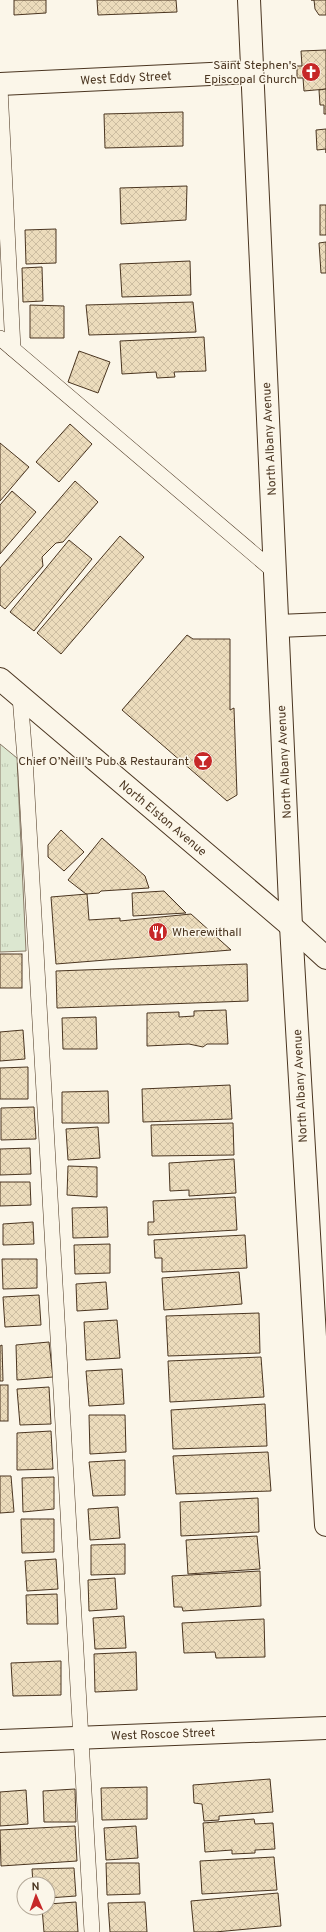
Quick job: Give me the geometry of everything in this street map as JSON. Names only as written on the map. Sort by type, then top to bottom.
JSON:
[{"type":"street","name":"North Albany Avenue","points":[[249,0],[291,926],[326,1525]]},
{"type":"street","name":"West Eddy Street","points":[[0,84],[252,72]]},
{"type":"street","points":[[278,626],[326,624]]},
{"type":"street","name":"North Elston Avenue","points":[[0,679],[291,926],[326,958]]},
{"type":"street","name":"West Roscoe Street","points":[[0,1741],[326,1728]]},
{"type":"lane","points":[[0,88],[13,349]]},
{"type":"lane","points":[[0,338],[275,572]]},
{"type":"lane","points":[[20,696],[25,759],[92,1932]]},
{"type":"green space","points":[[0,744],[17,758],[26,951],[0,952]]},
{"type":"building","points":[[14,0],[46,0],[46,13],[14,15]]},
{"type":"building","points":[[97,0],[176,0],[177,12],[98,15]]},
{"type":"building","points":[[314,0],[326,0],[326,15],[319,15],[315,9]]},
{"type":"building","name":"Saint Stephen's Episcopal Church","points":[[326,50],[326,89],[304,91],[303,78],[297,78],[297,66],[302,66],[301,51]]},
{"type":"building","points":[[326,89],[326,114],[324,114],[324,105],[320,105],[319,90]]},
{"type":"building","points":[[183,112],[183,146],[105,148],[104,114]]},
{"type":"building","points":[[326,129],[326,149],[317,150],[316,130]]},
{"type":"building","points":[[187,186],[186,220],[121,224],[120,188]]},
{"type":"building","points":[[320,205],[326,205],[326,235],[320,235]]},
{"type":"building","points":[[56,229],[56,263],[26,264],[25,230]]},
{"type":"building","points":[[326,242],[326,273],[321,273],[319,243]]},
{"type":"building","points":[[190,261],[191,295],[122,297],[120,264]]},
{"type":"building","points":[[42,267],[43,301],[23,302],[22,268]]},
{"type":"building","points":[[193,302],[196,332],[89,335],[86,305]]},
{"type":"building","points":[[30,305],[64,306],[64,338],[30,338]]},
{"type":"building","points":[[204,337],[206,371],[174,372],[175,377],[157,378],[156,372],[122,374],[120,341]]},
{"type":"building","points":[[79,351],[110,362],[98,393],[68,382]]},
{"type":"building","points":[[70,424],[92,444],[59,482],[36,462]]},
{"type":"building","points":[[0,443],[29,467],[0,501]]},
{"type":"building","points":[[75,481],[98,502],[63,542],[56,543],[42,557],[43,566],[5,609],[0,605],[0,568]]},
{"type":"building","points":[[12,491],[36,512],[0,554],[0,505]]},
{"type":"building","points":[[120,536],[144,557],[61,654],[37,633]]},
{"type":"building","points":[[69,540],[92,559],[34,631],[10,612]]},
{"type":"building","points":[[187,635],[193,639],[230,639],[230,710],[234,708],[237,795],[227,801],[122,710]]},
{"type":"building","points":[[61,830],[84,852],[64,871],[48,857],[48,845]]},
{"type":"building","points":[[102,838],[145,876],[149,888],[101,891],[99,893],[86,894],[68,880]]},
{"type":"building","points":[[164,891],[186,913],[133,916],[132,893]]},
{"type":"building","points":[[87,894],[89,920],[120,918],[120,921],[191,914],[231,950],[56,964],[51,897]]},
{"type":"building","points":[[0,954],[22,954],[22,988],[0,988]]},
{"type":"building","points":[[247,964],[248,1001],[57,1008],[56,971]]},
{"type":"building","points":[[226,1010],[228,1044],[207,1044],[203,1047],[189,1044],[147,1046],[147,1013],[179,1012],[179,1017],[194,1016],[194,1011]]},
{"type":"building","points":[[96,1017],[97,1049],[63,1049],[62,1018]]},
{"type":"building","points":[[23,1030],[25,1059],[0,1061],[0,1032]]},
{"type":"building","points":[[28,1067],[28,1099],[0,1099],[0,1068]]},
{"type":"building","points":[[230,1085],[232,1119],[143,1122],[142,1089]]},
{"type":"building","points":[[108,1091],[109,1123],[62,1123],[62,1092]]},
{"type":"building","points":[[34,1107],[36,1139],[1,1140],[1,1108]]},
{"type":"building","points":[[233,1123],[234,1155],[152,1156],[151,1125]]},
{"type":"building","points":[[98,1127],[100,1158],[68,1160],[66,1129]]},
{"type":"building","points":[[30,1148],[31,1174],[0,1175],[0,1149]]},
{"type":"building","points":[[234,1159],[236,1193],[189,1196],[189,1190],[170,1191],[169,1163]]},
{"type":"building","points":[[68,1166],[97,1167],[97,1197],[67,1195]]},
{"type":"building","points":[[0,1182],[30,1182],[31,1205],[0,1206]]},
{"type":"building","points":[[235,1197],[237,1230],[148,1235],[148,1222],[154,1222],[153,1201]]},
{"type":"building","points":[[107,1207],[108,1237],[73,1238],[72,1208]]},
{"type":"building","points":[[33,1222],[34,1244],[3,1245],[3,1224]]},
{"type":"building","points":[[245,1235],[247,1268],[162,1272],[162,1258],[155,1258],[154,1240]]},
{"type":"building","points":[[110,1244],[110,1273],[75,1274],[74,1245]]},
{"type":"building","points":[[2,1259],[37,1259],[37,1288],[3,1289]]},
{"type":"building","points":[[239,1272],[242,1304],[164,1310],[162,1278]]},
{"type":"building","points":[[106,1282],[108,1309],[77,1311],[76,1284]]},
{"type":"building","points":[[39,1295],[41,1325],[5,1327],[3,1297]]},
{"type":"building","points":[[259,1313],[260,1353],[168,1356],[166,1316]]},
{"type":"building","points":[[117,1320],[120,1358],[86,1360],[84,1322]]},
{"type":"building","points":[[49,1342],[53,1377],[17,1380],[16,1345]]},
{"type":"building","points":[[2,1345],[3,1381],[0,1381],[0,1346]]},
{"type":"building","points":[[261,1357],[264,1397],[170,1402],[168,1361]]},
{"type":"building","points":[[122,1369],[124,1404],[89,1406],[86,1371]]},
{"type":"building","points":[[0,1385],[8,1385],[8,1421],[0,1421]]},
{"type":"building","points":[[49,1387],[51,1424],[20,1425],[17,1389]]},
{"type":"building","points":[[265,1404],[267,1446],[173,1449],[171,1410]]},
{"type":"building","points":[[89,1415],[125,1415],[126,1452],[90,1454]]},
{"type":"building","points":[[51,1431],[53,1469],[17,1470],[17,1433]]},
{"type":"building","points":[[268,1452],[271,1491],[176,1494],[173,1456]]},
{"type":"building","points":[[125,1460],[125,1495],[93,1496],[89,1462]]},
{"type":"building","points":[[0,1476],[11,1476],[14,1512],[0,1513]]},
{"type":"building","points":[[54,1477],[54,1509],[23,1512],[22,1478]]},
{"type":"building","points":[[258,1498],[259,1532],[181,1536],[180,1502]]},
{"type":"building","points":[[118,1507],[120,1538],[90,1540],[88,1509]]},
{"type":"building","points":[[21,1519],[54,1519],[54,1552],[22,1553]]},
{"type":"building","points":[[257,1536],[260,1569],[188,1574],[186,1540]]},
{"type":"building","points":[[125,1544],[125,1574],[91,1575],[91,1545]]},
{"type":"building","points":[[56,1559],[58,1589],[27,1591],[25,1561]]},
{"type":"building","points":[[260,1571],[261,1606],[183,1611],[182,1607],[174,1607],[172,1576]]},
{"type":"building","points":[[115,1578],[117,1609],[89,1611],[88,1580]]},
{"type":"building","points":[[57,1594],[58,1624],[27,1624],[26,1595]]},
{"type":"building","points":[[124,1616],[126,1648],[95,1649],[93,1618]]},
{"type":"building","points":[[264,1619],[265,1657],[216,1658],[215,1652],[184,1653],[182,1623]]},
{"type":"building","points":[[136,1652],[137,1690],[95,1692],[94,1654]]},
{"type":"building","points":[[61,1661],[61,1695],[13,1696],[11,1663]]},
{"type":"building","points":[[270,1779],[273,1812],[219,1816],[219,1820],[204,1821],[202,1804],[194,1803],[193,1785]]},
{"type":"building","points":[[147,1787],[147,1819],[102,1820],[101,1788]]},
{"type":"building","points":[[75,1789],[76,1822],[44,1822],[43,1791]]},
{"type":"building","points":[[26,1790],[28,1824],[0,1826],[0,1792]]},
{"type":"building","points":[[254,1819],[255,1824],[273,1823],[275,1849],[255,1850],[255,1853],[232,1854],[232,1850],[205,1852],[203,1823]]},
{"type":"building","points":[[75,1826],[77,1861],[1,1866],[0,1830]]},
{"type":"building","points":[[136,1826],[138,1858],[106,1860],[104,1828]]},
{"type":"building","points":[[274,1857],[277,1890],[202,1894],[200,1861]]},
{"type":"building","points":[[106,1863],[139,1863],[140,1894],[107,1895]]},
{"type":"building","points":[[74,1868],[76,1896],[56,1897],[56,1876],[32,1876],[32,1869]]},
{"type":"building","points":[[278,1893],[281,1926],[215,1932],[194,1932],[191,1901]]},
{"type":"building","points":[[76,1902],[78,1932],[44,1932],[43,1916],[56,1916],[56,1903]]},
{"type":"building","points":[[145,1902],[147,1932],[110,1932],[108,1903]]},
{"type":"place","name":"Saint Stephen's Episcopal Church","points":[[311,72]]},
{"type":"place","name":"Chief O’Neill’s Pub & Restaurant","points":[[203,761]]},
{"type":"place","name":"Wherewithall","points":[[158,932]]}]
